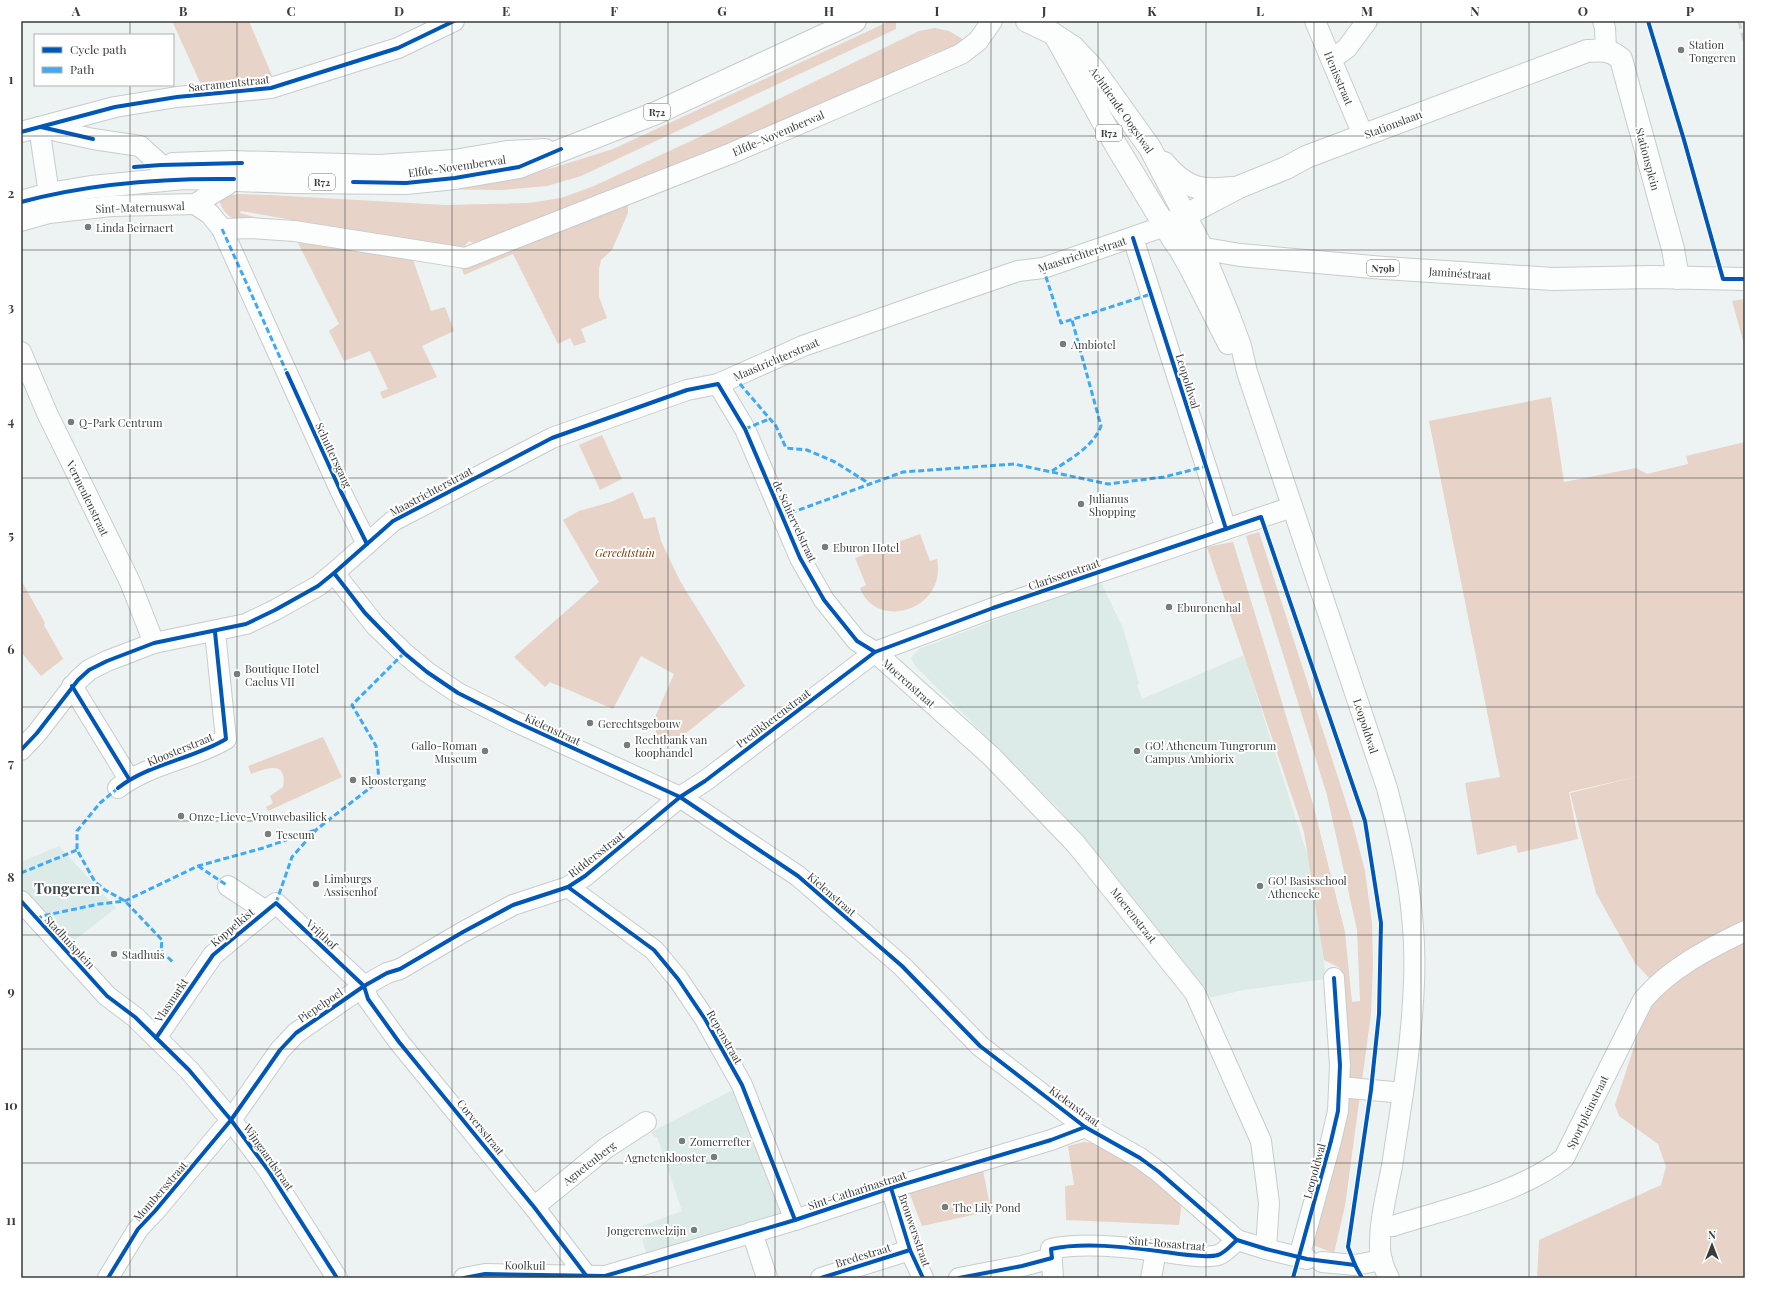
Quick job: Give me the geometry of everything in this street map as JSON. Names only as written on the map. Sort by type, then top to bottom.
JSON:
[{"type":"main road","name":"Elfde-Novemberwal","points":[[234,179],[406,183],[455,178],[519,167],[561,149],[656,113],[855,21]]},
{"type":"main road","name":"Achttiende Oogstwal","points":[[1027,21],[1073,47],[1092,66],[1150,148],[1168,185],[1186,215]]},
{"type":"main road","name":"Achttiende Oogstwal","points":[[1056,37],[1117,147],[1170,235]]},
{"type":"main road","name":"Stationslaan","points":[[1186,215],[1239,187],[1286,168],[1306,157],[1588,51],[1606,49]]},
{"type":"main road","name":"Stationsplein","points":[[1606,49],[1615,54],[1621,60],[1673,249],[1678,278]]},
{"type":"main road","points":[[1150,148],[1173,175],[1189,186],[1198,189],[1217,190],[1239,187]]},
{"type":"main road","name":"Elfde-Novemberwal","points":[[161,165],[231,162],[379,166],[454,161],[507,152],[561,149]]},
{"type":"main road","name":"Sint-Maternuswal","points":[[21,202],[75,175],[161,165]]},
{"type":"main road","name":"Sint-Maternuswal","points":[[21,188],[48,188],[184,178],[234,179]]},
{"type":"main road","name":"Maastrichterstraat","points":[[1170,235],[1186,215]]},
{"type":"main road","name":"Leopoldwal","points":[[1186,215],[1202,248]]},
{"type":"main road","name":"Jaminéstraat","points":[[1170,235],[1202,248],[1240,255],[1384,268],[1553,279],[1745,279]]},
{"type":"street","name":"Sacramentstraat","points":[[30,129],[115,107],[177,97],[271,88],[398,48],[454,21]]},
{"type":"street","name":"Elfde-Novemberwal","points":[[222,229],[251,228],[294,231],[465,258],[732,153],[961,54],[978,41],[992,21]]},
{"type":"street","name":"Henisstraat","points":[[1315,21],[1363,135]]},
{"type":"street","points":[[1332,59],[1348,48],[1367,21]]},
{"type":"street","points":[[1603,21],[1606,32],[1606,49]]},
{"type":"street","points":[[48,188],[30,129],[140,146],[161,165]]},
{"type":"street","name":"Sint-Maternuswal","points":[[21,221],[49,213],[111,206],[195,204],[228,185],[234,179]]},
{"type":"street","name":"Schuttersgang","points":[[195,204],[210,214],[222,229],[341,492],[367,544]]},
{"type":"street","name":"Maastrichterstraat","points":[[21,750],[37,733],[72,686],[89,670],[107,661],[154,643],[215,632],[246,624],[275,610],[318,586],[334,574],[393,521],[552,438],[687,390],[718,384],[817,341],[1018,271],[1043,268],[1133,238],[1170,235]]},
{"type":"street","name":"Leopoldwal","points":[[1170,235],[1190,269],[1230,347],[1247,372]]},
{"type":"street","name":"Leopoldwal","points":[[1133,238],[1226,529]]},
{"type":"street","name":"Leopoldwal","points":[[1202,248],[1241,346],[1247,372],[1387,788],[1403,850],[1413,917],[1414,982],[1412,1016],[1403,1094],[1381,1226],[1385,1269]]},
{"type":"street","points":[[1220,291],[1227,264],[1240,255]]},
{"type":"street","name":"Vermeulenstraat","points":[[21,352],[47,413],[130,582],[154,643]]},
{"type":"street","name":"de Schiervelstraat","points":[[718,384],[745,429],[800,558],[824,600],[857,641],[875,652]]},
{"type":"street","name":"Clarissenstraat","points":[[875,652],[993,608],[1292,507]]},
{"type":"street","name":"Kielenstraat","points":[[334,574],[365,614],[404,653],[427,672],[458,693],[514,721],[680,797],[798,876],[902,966],[980,1046],[1086,1127],[1140,1158],[1159,1172],[1185,1193],[1237,1240],[1266,1249],[1309,1259],[1385,1269]]},
{"type":"street","name":"Kloosterstraat","points":[[72,686],[123,784],[212,747],[226,739],[215,632]]},
{"type":"street","name":"Predikherenstraat","points":[[680,797],[705,781],[875,652]]},
{"type":"street","name":"Moerenstraat","points":[[875,652],[991,756],[1075,843],[1195,993],[1261,1141],[1269,1203],[1266,1249]]},
{"type":"street","name":"Riddersstraat","points":[[513,905],[568,887],[585,876],[680,797]]},
{"type":"street","points":[[228,886],[266,911]]},
{"type":"street","name":"Repenstraat","points":[[568,887],[654,950],[678,979],[705,1019],[742,1085],[795,1220]]},
{"type":"street","name":"Stadhuisplein","points":[[21,900],[107,996]]},
{"type":"street","name":"Vrijthof","points":[[266,911],[276,903],[364,986]]},
{"type":"street","name":"Piepelpoel","points":[[231,1120],[280,1050],[296,1032],[364,986],[387,973],[400,969],[513,905]]},
{"type":"street","name":"Koppelkist","points":[[198,978],[213,955],[266,911]]},
{"type":"street","name":"Sportpleinstraat","points":[[1381,1226],[1393,1226],[1498,1193],[1547,1171],[1564,1158],[1643,1000],[1652,989],[1677,968],[1745,931]]},
{"type":"street","name":"Vlasmarkt","points":[[107,996],[135,1017],[156,1038],[198,978]]},
{"type":"street","name":"Leopoldwal","points":[[1309,1259],[1338,1111],[1340,1065],[1334,978]]},
{"type":"street","name":"Corversstraat","points":[[364,986],[368,999],[399,1042],[534,1207],[587,1276]]},
{"type":"street","name":"Wijngaardstraat","points":[[156,1038],[189,1070],[231,1120],[268,1170],[337,1278]]},
{"type":"street","points":[[1340,1088],[1403,1094]]},
{"type":"street","name":"Mombersstraat","points":[[108,1278],[138,1230],[156,1211],[231,1120]]},
{"type":"street","name":"Agnetenberg","points":[[534,1207],[606,1148],[646,1122]]},
{"type":"street","name":"Sint-Catharinastraat","points":[[587,1276],[605,1276],[795,1220],[891,1188],[1051,1140],[1086,1127]]},
{"type":"street","name":"Brouwersstraat","points":[[891,1188],[910,1250],[923,1278]]},
{"type":"street","points":[[752,1232],[767,1278]]},
{"type":"street","name":"Sint-Rosastraat","points":[[1052,1258],[1051,1249],[1066,1245],[1156,1251],[1180,1255],[1212,1256],[1220,1254],[1237,1240]]},
{"type":"street","name":"Bredestraat","points":[[821,1278],[910,1250]]},
{"type":"street","points":[[1151,1278],[1156,1251]]},
{"type":"street","points":[[958,1278],[1022,1266],[1052,1258],[1053,1278]]},
{"type":"street","name":"Koolkuil","points":[[464,1278],[485,1274],[587,1276]]},
{"type":"shaded area","points":[[1100,581],[1123,628],[1139,684],[1137,685],[1142,699],[1244,655],[1313,873],[1326,979],[1244,990],[1208,998],[1207,994],[1058,808],[916,667],[911,658],[919,649]]},
{"type":"shaded area","points":[[59,846],[116,908],[72,942],[21,894],[21,862]]},
{"type":"shaded area","name":"Agnetenklooster","points":[[733,1090],[783,1213],[647,1256],[642,1239],[646,1237],[642,1226],[682,1211],[657,1137],[654,1138],[651,1132]]},
{"type":"green space","points":[[172,21],[249,21],[273,78],[203,89]]},
{"type":"green space","points":[[890,21],[896,21],[896,29],[581,176],[547,186],[503,190],[427,189],[497,180],[549,169],[613,149]]},
{"type":"green space","points":[[935,28],[949,31],[966,41],[936,56],[934,53],[764,136],[751,136],[476,244],[469,241],[464,247],[464,250],[241,211],[240,213],[261,219],[235,219],[226,213],[219,200],[222,197],[238,194],[446,205],[528,203],[561,198],[594,186],[721,127],[919,31]]},
{"type":"green space","points":[[625,199],[628,205],[628,213],[612,250],[601,260],[599,269],[599,297],[607,318],[581,329],[586,342],[574,346],[570,338],[558,344],[513,254],[464,275],[462,269],[454,265]]},
{"type":"green space","points":[[296,239],[413,260],[431,311],[445,307],[454,331],[422,346],[437,377],[383,399],[380,392],[388,389],[370,351],[344,361],[329,331],[339,324]]},
{"type":"green space","points":[[1745,299],[1745,348],[1732,301]]},
{"type":"green space","points":[[1551,397],[1564,482],[1636,468],[1647,474],[1688,464],[1686,456],[1745,442],[1745,924],[1652,981],[1635,963],[1596,893],[1570,793],[1644,775],[1569,792],[1578,839],[1518,853],[1516,845],[1477,855],[1465,783],[1500,777],[1429,421]]},
{"type":"green space","points":[[602,435],[622,479],[600,490],[579,445]]},
{"type":"green space","name":"Gerechtstuin","points":[[633,492],[644,519],[655,517],[661,541],[680,581],[745,686],[676,741],[655,734],[657,728],[652,724],[674,674],[641,656],[613,709],[550,682],[545,687],[514,657],[599,582],[563,520],[579,511],[611,502]]},
{"type":"green space","points":[[1259,532],[1352,821],[1365,871],[1372,923],[1373,964],[1371,1014],[1345,1206],[1334,1253],[1310,1244],[1343,1136],[1349,1079],[1340,968],[1324,960],[1304,832],[1207,547],[1233,542],[1313,804],[1345,932],[1352,1002],[1360,1001],[1357,930],[1327,795],[1246,536]]},
{"type":"green space","points":[[920,534],[930,561],[937,559],[937,577],[931,592],[921,602],[908,609],[894,611],[880,609],[868,601],[860,588],[866,585],[855,558]]},
{"type":"green space","points":[[21,580],[63,659],[41,676],[21,652]]},
{"type":"green space","points":[[323,737],[342,777],[268,811],[266,807],[273,803],[270,796],[283,787],[284,778],[282,773],[279,769],[269,768],[251,774],[248,766]]},
{"type":"green space","points":[[1745,941],[1745,1278],[1537,1278],[1539,1240],[1661,1185],[1666,1167],[1658,1144],[1619,1116],[1615,1105],[1642,1022],[1650,1004],[1692,969]]},
{"type":"green space","points":[[1084,1142],[1092,1143],[1143,1171],[1182,1202],[1179,1225],[1066,1220],[1065,1186],[1074,1185],[1068,1146]]},
{"type":"green space","points":[[983,1170],[991,1211],[922,1226],[909,1192]]},
{"type":"railway","points":[[1739,21],[1745,46]]},
{"type":"marked path","points":[[222,229],[287,373]]},
{"type":"marked path","points":[[1043,268],[1061,323],[1151,294]]},
{"type":"marked path","points":[[1052,471],[1087,446],[1101,426],[1072,320]]},
{"type":"marked path","points":[[734,377],[776,426],[786,448],[807,450],[835,462],[870,484]]},
{"type":"marked path","points":[[745,429],[769,419]]},
{"type":"marked path","points":[[782,516],[903,472],[1014,464],[1108,484],[1164,477],[1207,466]]},
{"type":"marked path","points":[[276,903],[292,857],[317,829],[379,781],[376,746],[352,705],[404,653]]},
{"type":"marked path","points":[[118,788],[100,803],[77,831],[77,850],[95,882],[105,890],[125,901],[162,940],[161,951],[174,963]]},
{"type":"marked path","points":[[37,920],[42,916],[99,904],[125,901],[198,866],[263,848],[315,830]]},
{"type":"marked path","points":[[21,873],[77,850]]},
{"type":"marked path","points":[[198,866],[228,886]]},
{"type":"cycle path","points":[[21,132],[115,107],[177,97],[271,88],[398,48],[454,21]]},
{"type":"cycle path","points":[[1648,21],[1684,140],[1723,279],[1745,279]]},
{"type":"cycle path","points":[[41,127],[93,139]]},
{"type":"cycle path","points":[[353,182],[406,183],[455,178],[519,167],[561,149]]},
{"type":"cycle path","points":[[134,167],[242,163]]},
{"type":"cycle path","points":[[21,202],[74,190],[127,183],[234,179]]},
{"type":"cycle path","points":[[1133,238],[1226,529]]},
{"type":"cycle path","points":[[287,373],[341,492],[367,544]]},
{"type":"cycle path","points":[[21,750],[37,733],[78,680],[89,670],[107,661],[154,643],[246,624],[318,586],[393,521],[552,438],[687,390],[718,384],[745,429],[800,558],[824,600],[857,641],[875,652]]},
{"type":"cycle path","points":[[108,1278],[138,1229],[155,1211],[231,1120],[280,1050],[296,1033],[364,986],[387,973],[400,969],[513,905],[568,887],[585,876],[680,797],[705,781],[875,652],[993,608],[1261,517],[1365,821],[1381,923],[1379,1014],[1371,1090],[1348,1247],[1362,1278]]},
{"type":"cycle path","points":[[334,573],[365,613],[404,653],[427,672],[458,693],[514,721],[680,797],[798,876],[902,966],[980,1046],[1085,1127],[1140,1158],[1159,1172],[1237,1240],[1307,1259],[1355,1265]]},
{"type":"cycle path","points":[[118,788],[143,773],[199,752],[226,739],[215,632]]},
{"type":"cycle path","points":[[72,686],[129,779]]},
{"type":"cycle path","points":[[568,887],[654,950],[678,979],[705,1019],[742,1085],[795,1220]]},
{"type":"cycle path","points":[[21,901],[107,996],[135,1017],[189,1070],[231,1120],[268,1170],[337,1278]]},
{"type":"cycle path","points":[[156,1038],[213,955],[276,903],[364,986]]},
{"type":"cycle path","points":[[1293,1278],[1338,1111],[1340,1065],[1334,978]]},
{"type":"cycle path","points":[[364,986],[368,999],[399,1042],[534,1207],[588,1278]]},
{"type":"cycle path","points":[[464,1278],[485,1274],[605,1276],[795,1220],[891,1188],[1051,1140],[1085,1127]]},
{"type":"cycle path","points":[[891,1188],[910,1250],[923,1278]]},
{"type":"cycle path","points":[[959,1278],[1022,1266],[1052,1258],[1051,1249],[1063,1247],[1104,1246],[1145,1249],[1188,1255],[1212,1256],[1223,1252],[1237,1240]]},
{"type":"cycle path","points":[[821,1278],[910,1250]]},
{"type":"place","name":"Station Tongeren","points":[[1681,50]]},
{"type":"place","name":"Linda Beirnaert","points":[[88,227]]},
{"type":"place","name":"Ambiotel","points":[[1063,344]]},
{"type":"place","name":"Q-Park Centrum","points":[[71,422]]},
{"type":"place","name":"Julianus Shopping","points":[[1081,504]]},
{"type":"place","name":"Eburon Hotel","points":[[825,547]]},
{"type":"place","name":"Eburonenhal","points":[[1169,607]]},
{"type":"place","name":"Boutique Hotel Caelus VII","points":[[237,674]]},
{"type":"place","name":"Gerechtsgebouw","points":[[590,723]]},
{"type":"place","name":"Rechtbank van koophandel","points":[[627,745]]},
{"type":"place","name":"Gallo-Roman Museum","points":[[485,751]]},
{"type":"place","name":"GO! Atheneum Tungrorum Campus Ambiorix","points":[[1137,751]]},
{"type":"place","name":"Kloostergang","points":[[353,780]]},
{"type":"place","name":"Onze-Lieve-Vrouwebasiliek","points":[[181,816]]},
{"type":"place","name":"Teseum","points":[[268,834]]},
{"type":"place","name":"Limburgs Assisenhof","points":[[316,884]]},
{"type":"place","name":"GO! Basisschool Atheneeke","points":[[1260,886]]},
{"type":"place","name":"Stadhuis","points":[[114,954]]},
{"type":"place","name":"Zomerrefter","points":[[682,1141]]},
{"type":"place","name":"Agnetenklooster","points":[[714,1157]]},
{"type":"place","name":"The Lily Pond","points":[[945,1207]]},
{"type":"place","name":"Jongerenwelzijn","points":[[694,1230]]},
{"type":"district","name":"Tongeren","points":[[67,888]]}]
